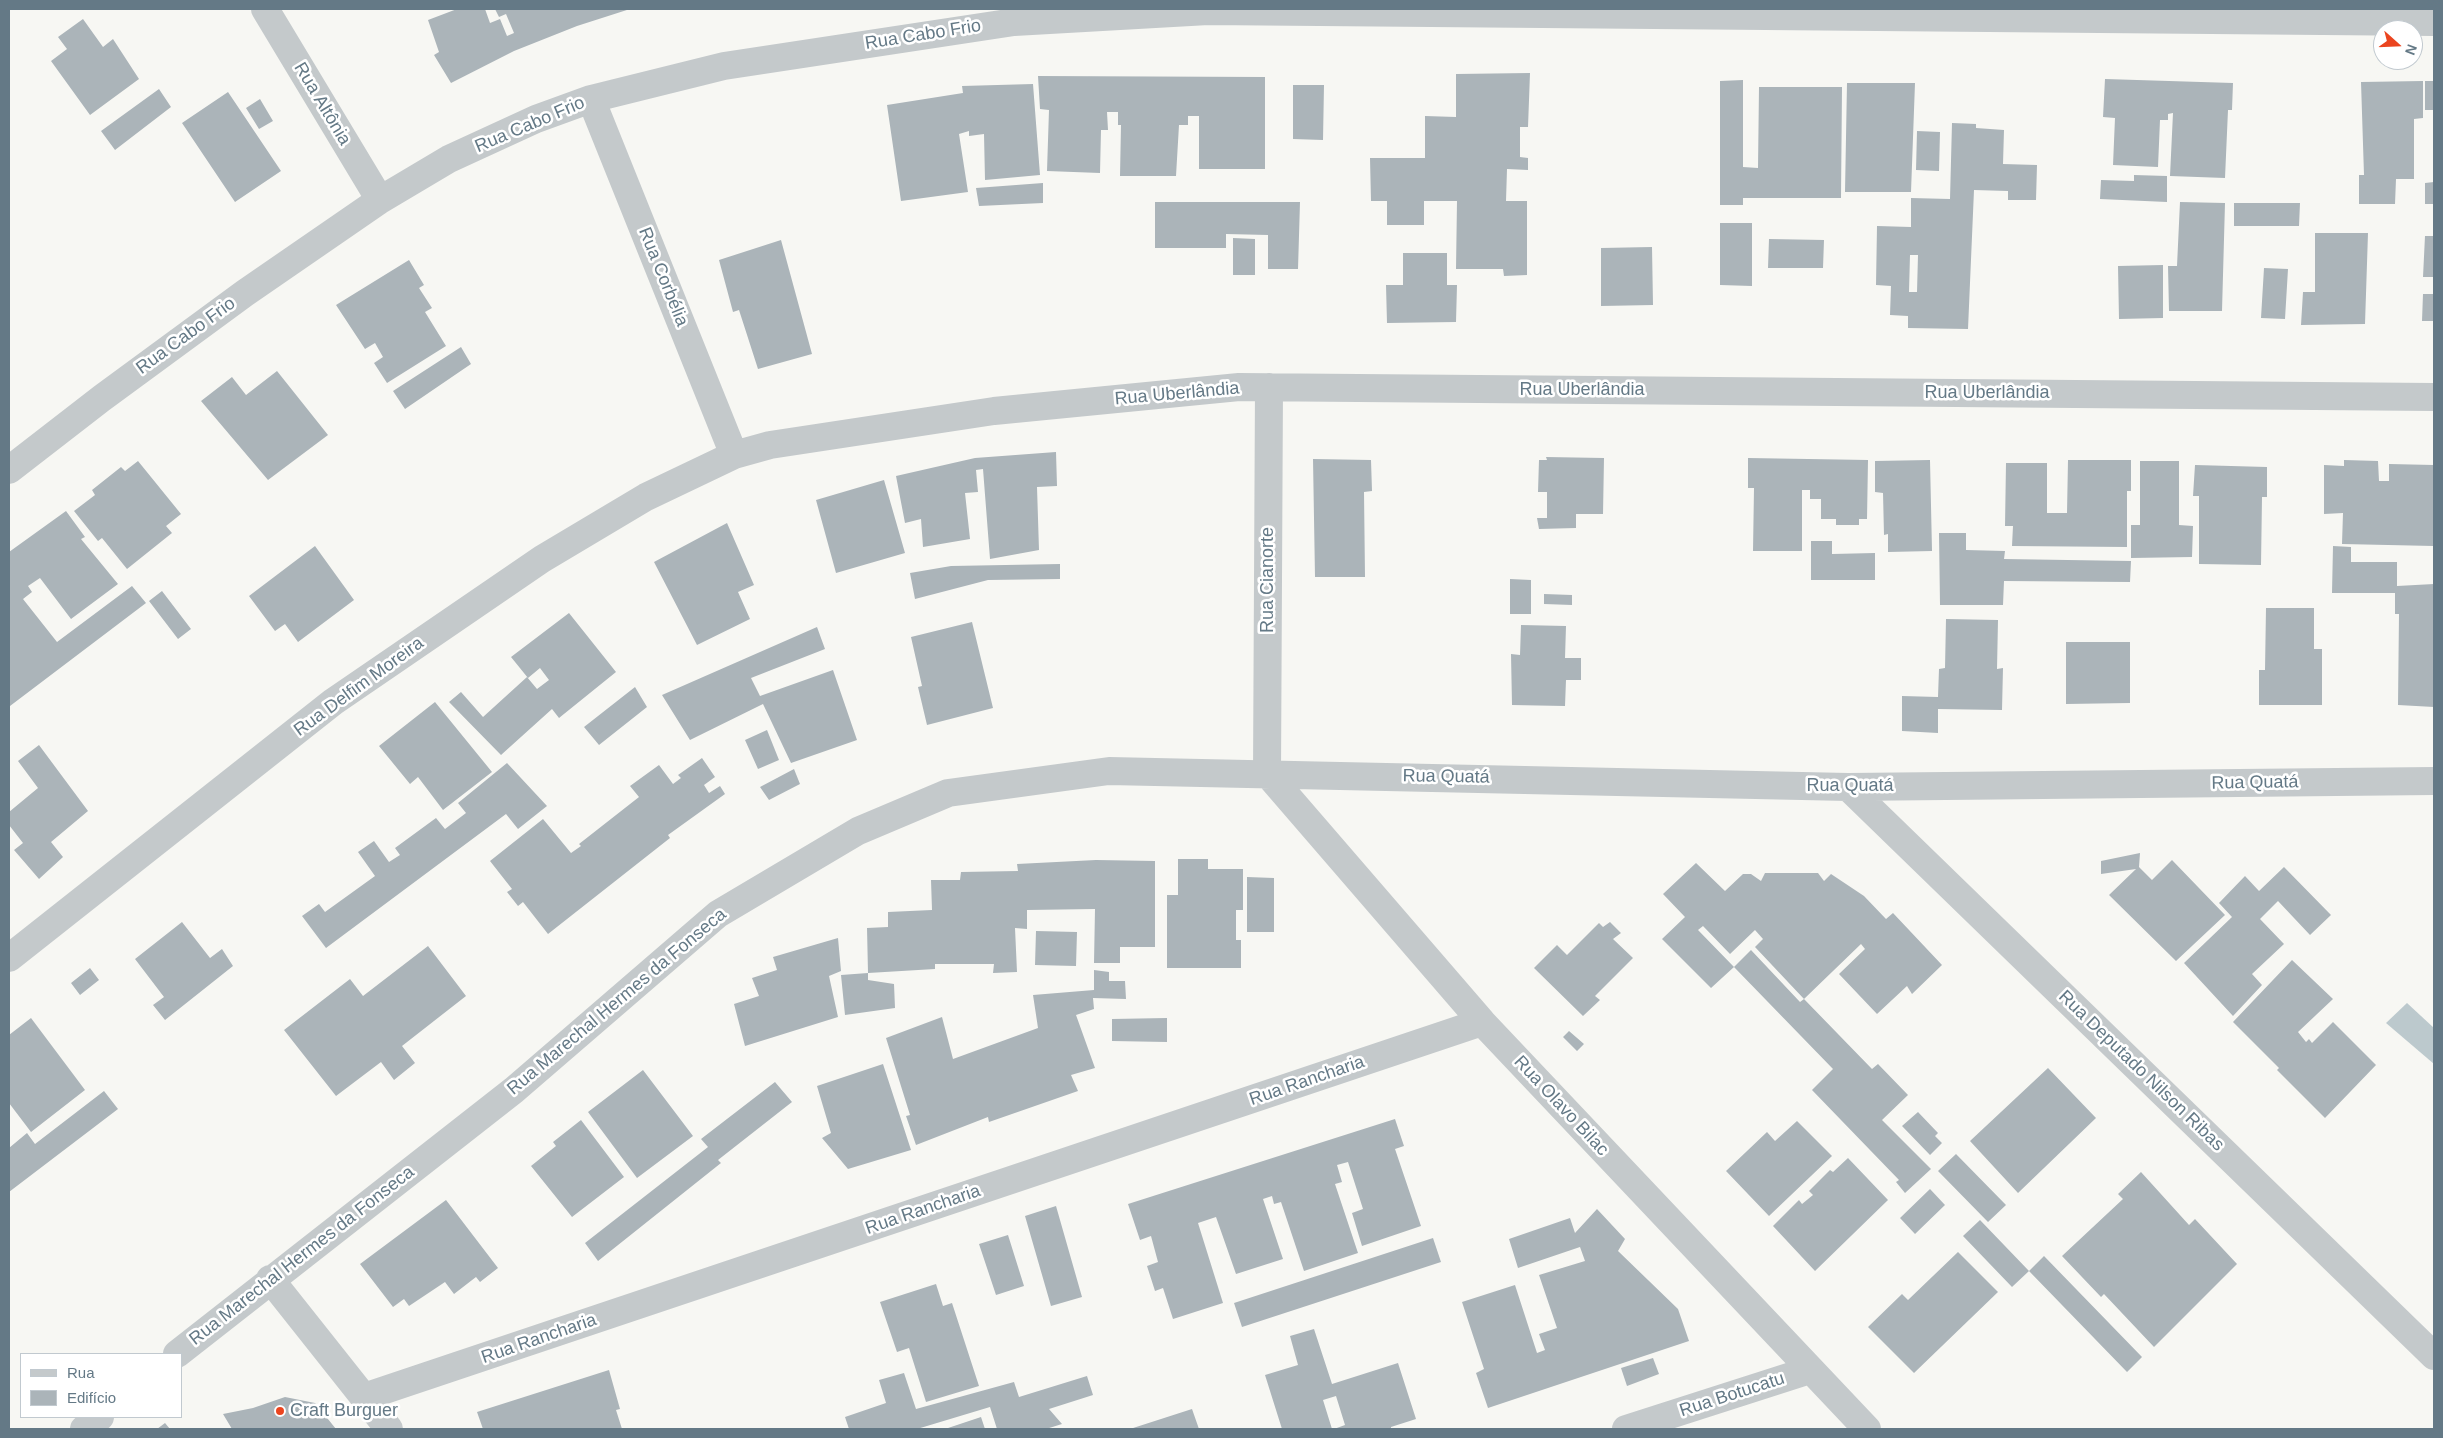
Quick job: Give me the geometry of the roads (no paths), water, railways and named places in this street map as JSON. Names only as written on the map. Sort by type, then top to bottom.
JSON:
[{"type":"street","name":"Rua Altônia","points":[[264,9],[380,200]]},
{"type":"street","name":"Rua Cabo Frio","points":[[9,470],[102,398],[245,293],[380,200],[458,155],[536,119],[591,99],[724,66],[1014,22],[1208,11],[2434,22]]},
{"type":"street","name":"Rua Corbélia","points":[[591,99],[734,455]]},
{"type":"street","name":"Rua Uberlândia","points":[[734,455],[770,445],[994,411],[1239,387],[2434,397]]},
{"type":"street","name":"Rua Cianorte","points":[[1267,773],[1268,387]]},
{"type":"street","name":"Rua Delfim Moreira","points":[[9,958],[333,702],[542,559],[646,497],[734,455]]},
{"type":"street","name":"Rua Marechal Hermes da Fonseca","points":[[178,1353],[270,1279],[514,1090],[718,914],[858,831],[948,793],[1110,771],[1267,773]]},
{"type":"street","name":"Rua Quatá","points":[[1267,773],[1848,787],[2434,781]]},
{"type":"street","name":"Rua Olavo Bilac","points":[[1267,773],[1482,1022],[1867,1429]]},
{"type":"street","name":"Rua Deputado Nilson Ribas","points":[[1848,787],[2434,1356]]},
{"type":"street","name":"Rua Rancharia","points":[[364,1397],[1482,1022]]},
{"type":"street","points":[[270,1279],[389,1429]]},
{"type":"street","name":"Rua Botucatu","points":[[1626,1429],[1810,1370]]},
{"type":"street","points":[[84,1429],[99,1418]]},
{"type":"place","name":"Craft Burguer","points":[[280,1411]]}]
